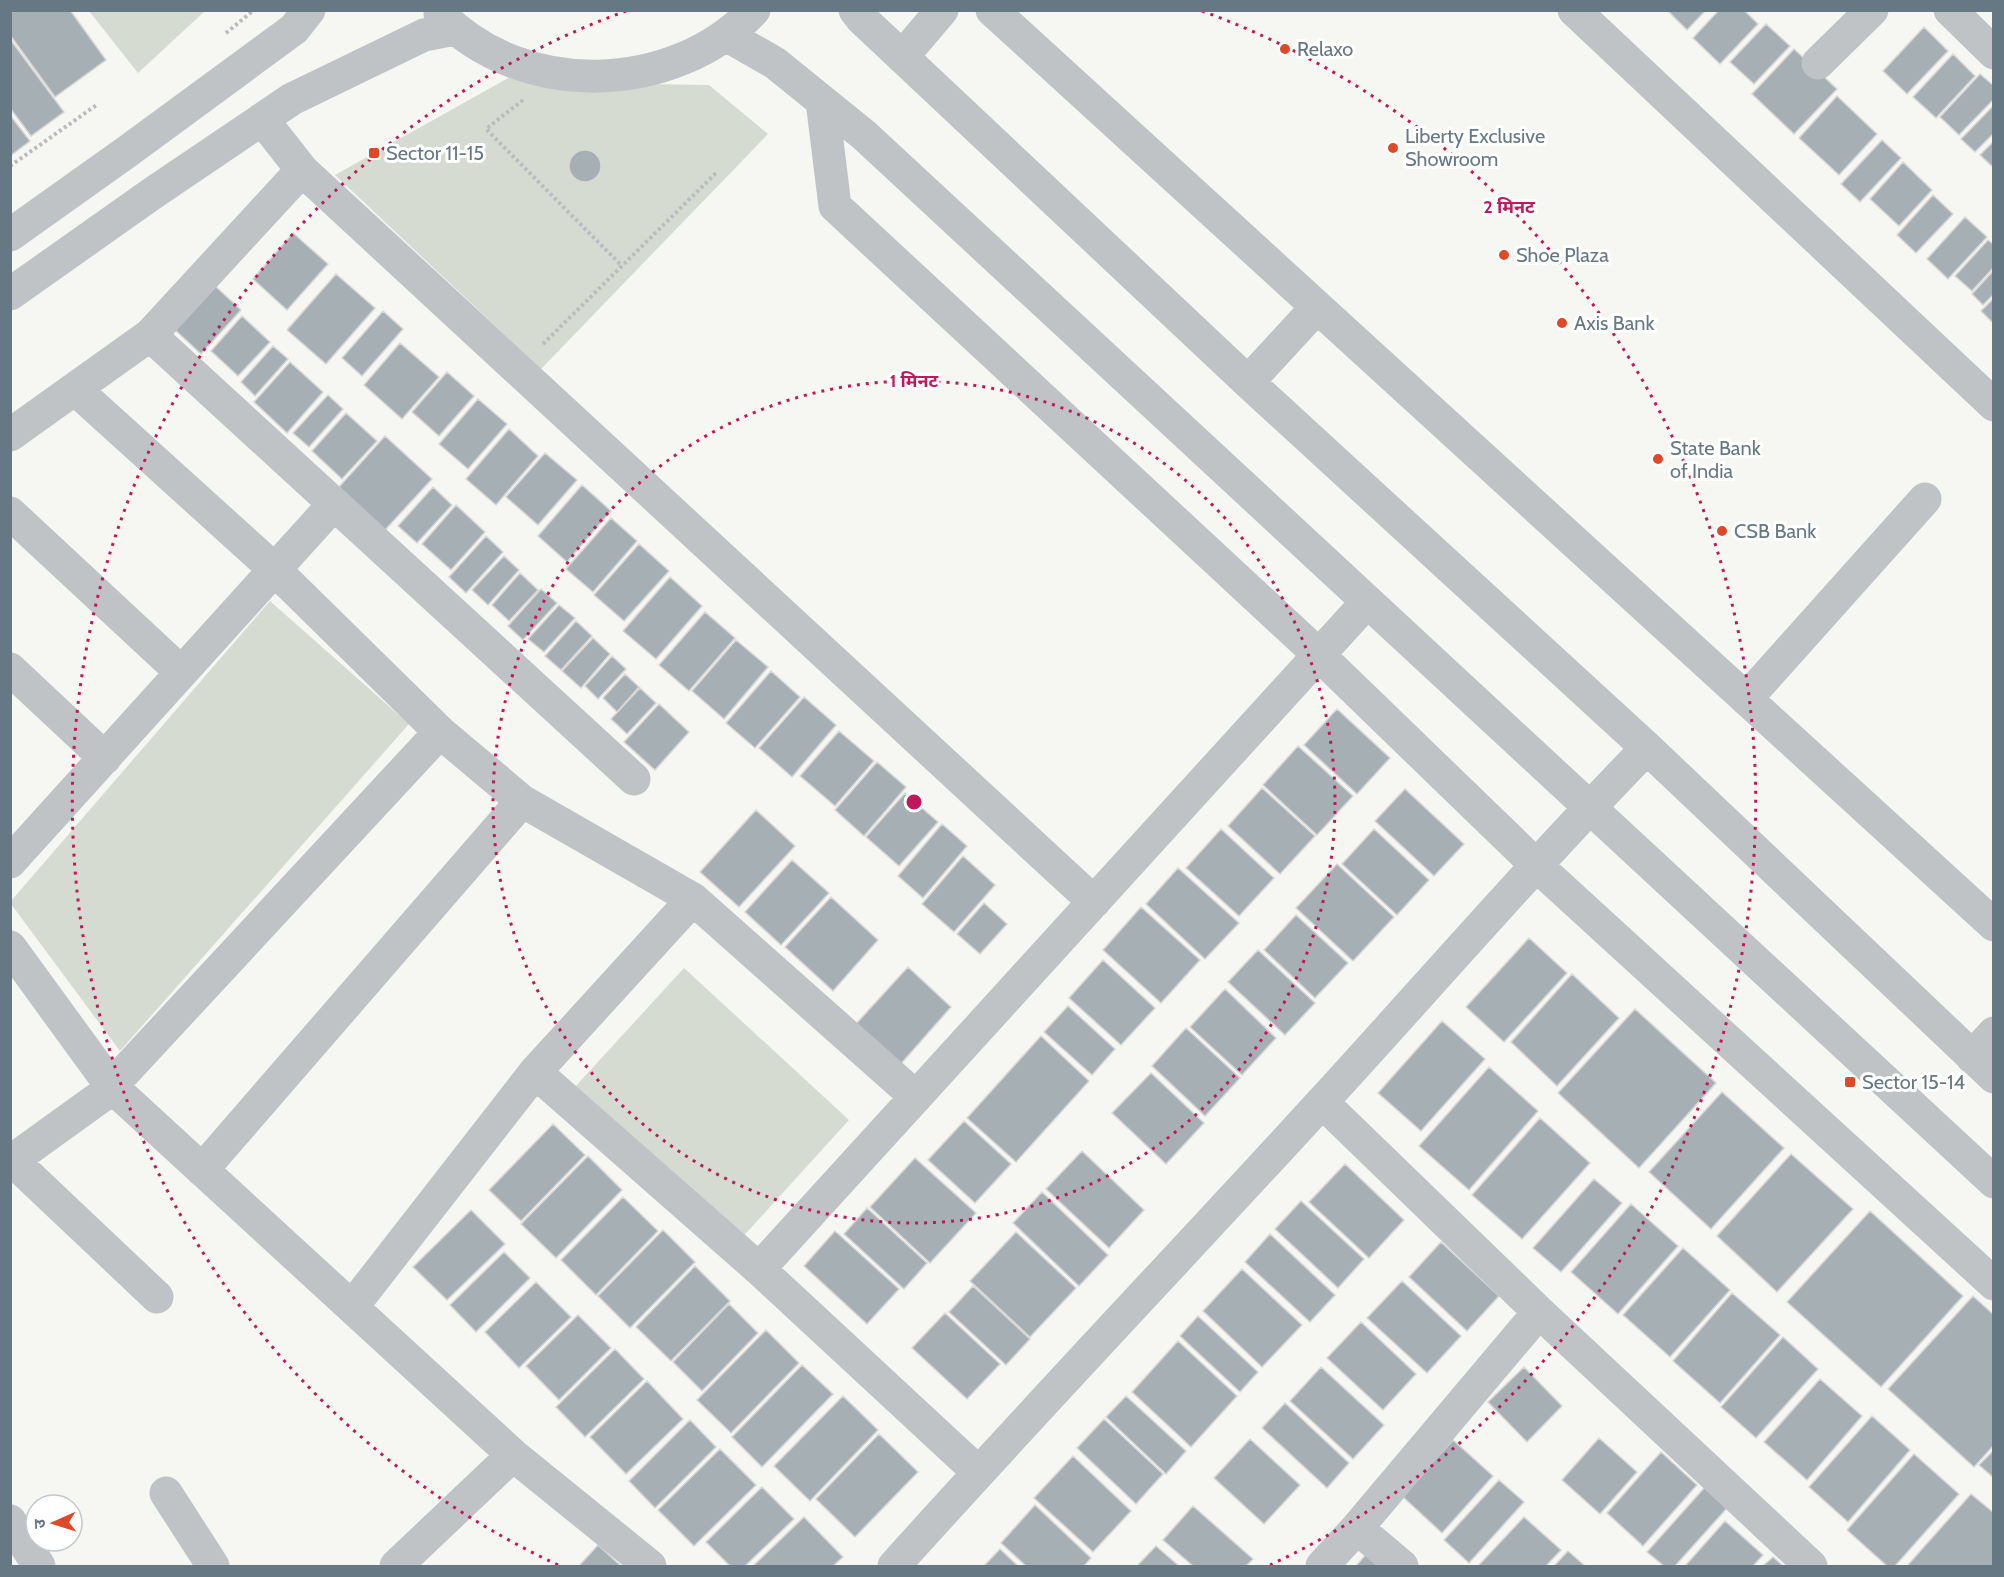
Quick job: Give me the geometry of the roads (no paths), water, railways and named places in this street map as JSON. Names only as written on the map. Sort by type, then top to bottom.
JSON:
[{"type":"street","points":[[10,235],[128,152],[294,29],[309,10]]},
{"type":"street","points":[[10,294],[292,99],[424,36],[447,20],[496,55],[542,71],[590,77],[638,73],[684,59],[726,35],[754,10]]},
{"type":"street","points":[[855,10],[902,57],[1248,382],[1647,748],[1983,1067],[1994,1033]]},
{"type":"street","points":[[902,57],[942,10]]},
{"type":"street","points":[[992,10],[1994,926]]},
{"type":"street","points":[[1574,10],[1994,405]]},
{"type":"street","points":[[1818,63],[1872,10]]},
{"type":"street","points":[[1950,10],[1994,53]]},
{"type":"street","points":[[726,35],[775,63],[872,143],[1994,1182]]},
{"type":"street","points":[[822,101],[835,206],[1320,656],[1536,865],[1994,1284]]},
{"type":"street","points":[[262,119],[302,170],[1094,902]]},
{"type":"street","points":[[10,435],[150,335],[302,170]]},
{"type":"street","points":[[1248,382],[1317,307]]},
{"type":"street","points":[[150,335],[634,779]]},
{"type":"street","points":[[75,389],[274,568],[440,732],[522,801],[693,899],[916,1097]]},
{"type":"street","points":[[1746,699],[1925,499]]},
{"type":"street","points":[[10,862],[334,504]]},
{"type":"street","points":[[10,513],[181,672]]},
{"type":"street","points":[[759,1269],[1367,602]]},
{"type":"street","points":[[16,686],[105,758]]},
{"type":"street","points":[[157,1297],[11,1160],[104,1095],[440,732]]},
{"type":"street","points":[[894,1566],[1322,1102],[1589,807],[1647,748]]},
{"type":"street","points":[[202,1170],[522,801]]},
{"type":"street","points":[[352,1307],[535,1072],[693,899]]},
{"type":"street","points":[[10,947],[112,1087],[513,1455],[650,1566]]},
{"type":"street","points":[[535,1072],[759,1269],[978,1473]]},
{"type":"street","points":[[1322,1102],[1539,1312],[1811,1566]]},
{"type":"street","points":[[1322,1566],[1357,1528],[1539,1312]]},
{"type":"street","points":[[396,1566],[513,1455]]},
{"type":"street","points":[[166,1493],[213,1566]]},
{"type":"street","points":[[10,1521],[39,1566]]},
{"type":"street","points":[[1357,1528],[1402,1566]]},
{"type":"place","name":"Relaxo","points":[[1285,49]]},
{"type":"place","name":"Liberty Exclusive Showroom","points":[[1393,148]]},
{"type":"place","name":"Sector 11-15","points":[[374,153]]},
{"type":"place","name":"Shoe Plaza","points":[[1504,255]]},
{"type":"place","name":"Axis Bank","points":[[1562,323]]},
{"type":"place","name":"State Bank of India","points":[[1658,459]]},
{"type":"place","name":"CSB Bank","points":[[1722,531]]},
{"type":"place","name":"Sector 15-14","points":[[1850,1082]]}]
